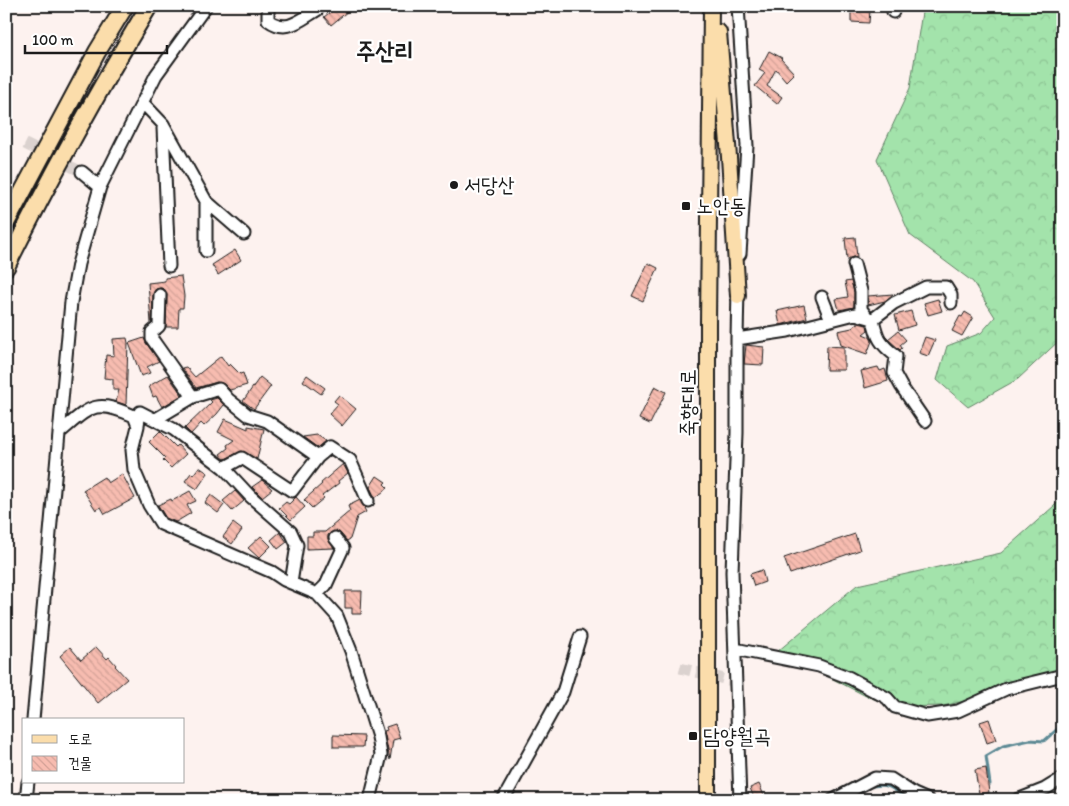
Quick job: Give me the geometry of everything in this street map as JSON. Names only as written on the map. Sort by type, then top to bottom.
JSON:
[{"type":"highway","points":[[6,223],[97,52],[125,6]]},
{"type":"highway","points":[[6,267],[37,204],[113,66],[149,6]]},
{"type":"main road","name":"죽향대로","points":[[708,800],[708,314],[711,6]]},
{"type":"main road","points":[[716,6],[729,157],[738,296]]},
{"type":"street","points":[[33,718],[71,302],[78,264],[100,187],[142,102],[156,75],[206,6]]},
{"type":"street","points":[[268,6],[268,20],[277,26],[287,27],[317,10]]},
{"type":"street","points":[[738,6],[747,146],[738,296],[737,433],[732,572],[740,800]]},
{"type":"street","points":[[142,102],[163,124],[206,201],[244,234]]},
{"type":"street","points":[[163,124],[169,266]]},
{"type":"street","points":[[82,172],[100,187]]},
{"type":"street","points":[[206,201],[206,250]]},
{"type":"street","points":[[854,264],[861,291],[861,309],[870,318],[877,337],[896,356],[894,373],[925,421]]},
{"type":"street","points":[[737,339],[788,331],[855,314],[870,318],[926,286],[946,287],[951,295],[951,302]]},
{"type":"street","points":[[160,295],[159,326],[152,332],[152,339],[193,397]]},
{"type":"street","points":[[822,296],[831,320]]},
{"type":"street","points":[[156,419],[193,397],[219,389],[228,400],[248,415],[267,421],[318,456]]},
{"type":"street","points":[[59,433],[84,411],[98,406],[115,408],[134,416],[138,426]]},
{"type":"street","points":[[291,583],[297,545],[291,532],[250,496],[224,468],[174,430],[140,412],[132,450],[134,470],[148,505],[161,524],[272,572],[291,583],[317,594],[337,616],[351,651],[378,736],[381,755],[370,800]]},
{"type":"street","points":[[224,468],[242,458],[292,491],[318,456],[330,447],[350,460],[368,501]]},
{"type":"street","points":[[317,594],[326,585],[343,548],[335,538]]},
{"type":"street","points":[[503,800],[563,692],[580,637]]},
{"type":"street","points":[[735,648],[819,666],[850,678],[886,698],[895,707],[927,716],[958,711],[1006,690],[1063,675]]},
{"type":"street","points":[[833,800],[875,778],[891,779],[914,794],[928,800]]},
{"type":"street","points":[[1017,800],[1045,789],[1063,778]]},
{"type":"street","points":[[26,800],[28,784]]},
{"type":"green space","points":[[923,6],[1063,6],[1063,337],[1018,379],[968,407],[937,380],[947,346],[981,333],[995,317],[973,282],[910,235],[877,159],[910,88]]},
{"type":"green space","points":[[1063,498],[1063,672],[986,696],[943,706],[895,707],[866,696],[778,651],[857,585],[1001,553]]},
{"type":"building","points":[[338,6],[354,6],[331,25],[324,17]]},
{"type":"building","points":[[851,9],[870,10],[869,23],[851,22]]},
{"type":"building","points":[[769,51],[782,58],[794,73],[786,81],[776,69],[767,86],[782,97],[777,104],[755,86],[765,73],[759,70]]},
{"type":"building","points":[[855,237],[857,257],[847,259],[845,238]]},
{"type":"building","points":[[235,250],[241,260],[218,275],[212,265]]},
{"type":"building","points":[[648,263],[658,268],[643,301],[632,296]]},
{"type":"building","points":[[181,276],[184,296],[183,308],[179,308],[178,327],[166,327],[167,295],[164,289],[161,288],[156,289],[153,294],[151,323],[148,283],[165,281],[165,278]]},
{"type":"building","points":[[851,281],[854,292],[854,307],[839,310],[836,299],[848,297],[845,282]]},
{"type":"building","points":[[893,294],[885,301],[868,305],[868,296]]},
{"type":"building","points":[[938,299],[942,311],[928,315],[924,303]]},
{"type":"building","points":[[804,305],[807,318],[780,325],[777,311]]},
{"type":"building","points":[[911,311],[915,325],[899,330],[895,315]]},
{"type":"building","points":[[965,312],[973,317],[962,336],[952,331],[960,316],[962,317]]},
{"type":"building","points":[[858,323],[867,325],[868,330],[863,334],[870,337],[872,341],[867,354],[841,345],[838,331],[852,328]]},
{"type":"building","points":[[898,331],[906,340],[900,345],[902,348],[900,350],[888,339]]},
{"type":"building","points":[[925,337],[935,340],[928,356],[919,353]]},
{"type":"building","points":[[127,338],[126,405],[116,402],[119,390],[113,390],[113,379],[104,378],[106,355],[114,356],[113,339]]},
{"type":"building","points":[[144,338],[159,361],[147,367],[150,373],[141,376],[129,343]]},
{"type":"building","points":[[746,345],[764,347],[763,365],[744,364]]},
{"type":"building","points":[[827,346],[844,347],[844,370],[826,370]]},
{"type":"building","points":[[221,356],[228,366],[230,364],[240,374],[243,373],[247,385],[230,390],[224,384],[217,382],[196,388],[182,368],[186,367],[195,377]]},
{"type":"building","points":[[878,367],[880,371],[885,369],[888,381],[865,388],[861,371]]},
{"type":"building","points":[[168,375],[182,395],[162,407],[156,396],[153,397],[149,386]]},
{"type":"building","points":[[307,375],[325,388],[321,394],[303,381]]},
{"type":"building","points":[[260,377],[271,386],[254,409],[243,401]]},
{"type":"building","points":[[655,386],[666,392],[650,424],[639,419]]},
{"type":"building","points":[[339,395],[356,409],[342,426],[329,414],[338,404],[334,401]]},
{"type":"building","points":[[217,398],[224,405],[204,426],[201,423],[191,434],[185,428],[212,402],[210,400]]},
{"type":"building","points":[[225,419],[248,429],[248,426],[264,429],[257,459],[242,451],[225,459],[222,457],[220,454],[234,440],[218,432]]},
{"type":"building","points":[[160,431],[186,454],[171,468],[163,460],[165,458],[149,442]]},
{"type":"building","points":[[317,435],[326,441],[318,448],[303,437]]},
{"type":"building","points":[[343,464],[348,473],[338,481],[339,483],[322,496],[324,498],[312,508],[304,500]]},
{"type":"building","points":[[199,467],[208,473],[197,489],[185,481]]},
{"type":"building","points":[[122,474],[135,498],[105,514],[101,507],[96,510],[83,490],[104,477],[108,483]]},
{"type":"building","points":[[377,476],[386,482],[384,484],[388,488],[375,498],[370,487]]},
{"type":"building","points":[[262,480],[272,489],[262,497],[252,487]]},
{"type":"building","points":[[190,491],[196,501],[187,505],[191,513],[176,522],[166,518],[158,505],[171,499],[172,501]]},
{"type":"building","points":[[235,491],[244,501],[232,511],[223,501]]},
{"type":"building","points":[[211,495],[224,505],[218,513],[205,503]]},
{"type":"building","points":[[296,497],[305,507],[291,520],[279,508],[286,502],[289,504]]},
{"type":"building","points":[[360,500],[366,512],[357,517],[350,539],[347,541],[340,533],[333,531],[328,535],[328,539],[334,548],[307,549],[307,536],[313,536],[313,532],[325,532],[350,511],[348,506]]},
{"type":"building","points":[[233,523],[242,530],[232,544],[223,537]]},
{"type":"building","points":[[280,532],[287,542],[278,549],[271,540]]},
{"type":"building","points":[[855,534],[860,550],[790,574],[784,558]]},
{"type":"building","points":[[261,536],[271,546],[259,558],[248,548]]},
{"type":"building","points":[[762,570],[765,582],[754,586],[750,574]]},
{"type":"building","points":[[345,591],[362,591],[361,614],[352,614],[352,608],[345,608]]},
{"type":"building","points":[[70,647],[81,660],[96,647],[107,659],[109,657],[127,679],[98,703],[60,656]]},
{"type":"building","points":[[989,719],[996,740],[987,743],[980,722]]},
{"type":"building","points":[[395,724],[400,738],[393,740],[390,760],[384,731],[387,730],[386,727]]},
{"type":"building","points":[[333,735],[364,736],[363,747],[333,747]]},
{"type":"building","points":[[986,768],[989,793],[979,794],[975,770]]},
{"type":"building","points":[[759,784],[766,800],[755,800],[750,788]]},
{"type":"waterway","points":[[990,784],[986,756],[1003,746],[1030,740],[1044,741],[1063,724]]},
{"type":"waterway","points":[[868,787],[885,785],[898,792],[907,800]]},
{"type":"tunnel","points":[[25,144],[82,172]]},
{"type":"tunnel","points":[[680,668],[736,682]]},
{"type":"place","name":"서당산","points":[[454,185]]},
{"type":"place","name":"노안동","points":[[686,206]]},
{"type":"place","name":"담양월곡","points":[[693,736]]},
{"type":"district","name":"주산리","points":[[385,51]]}]
